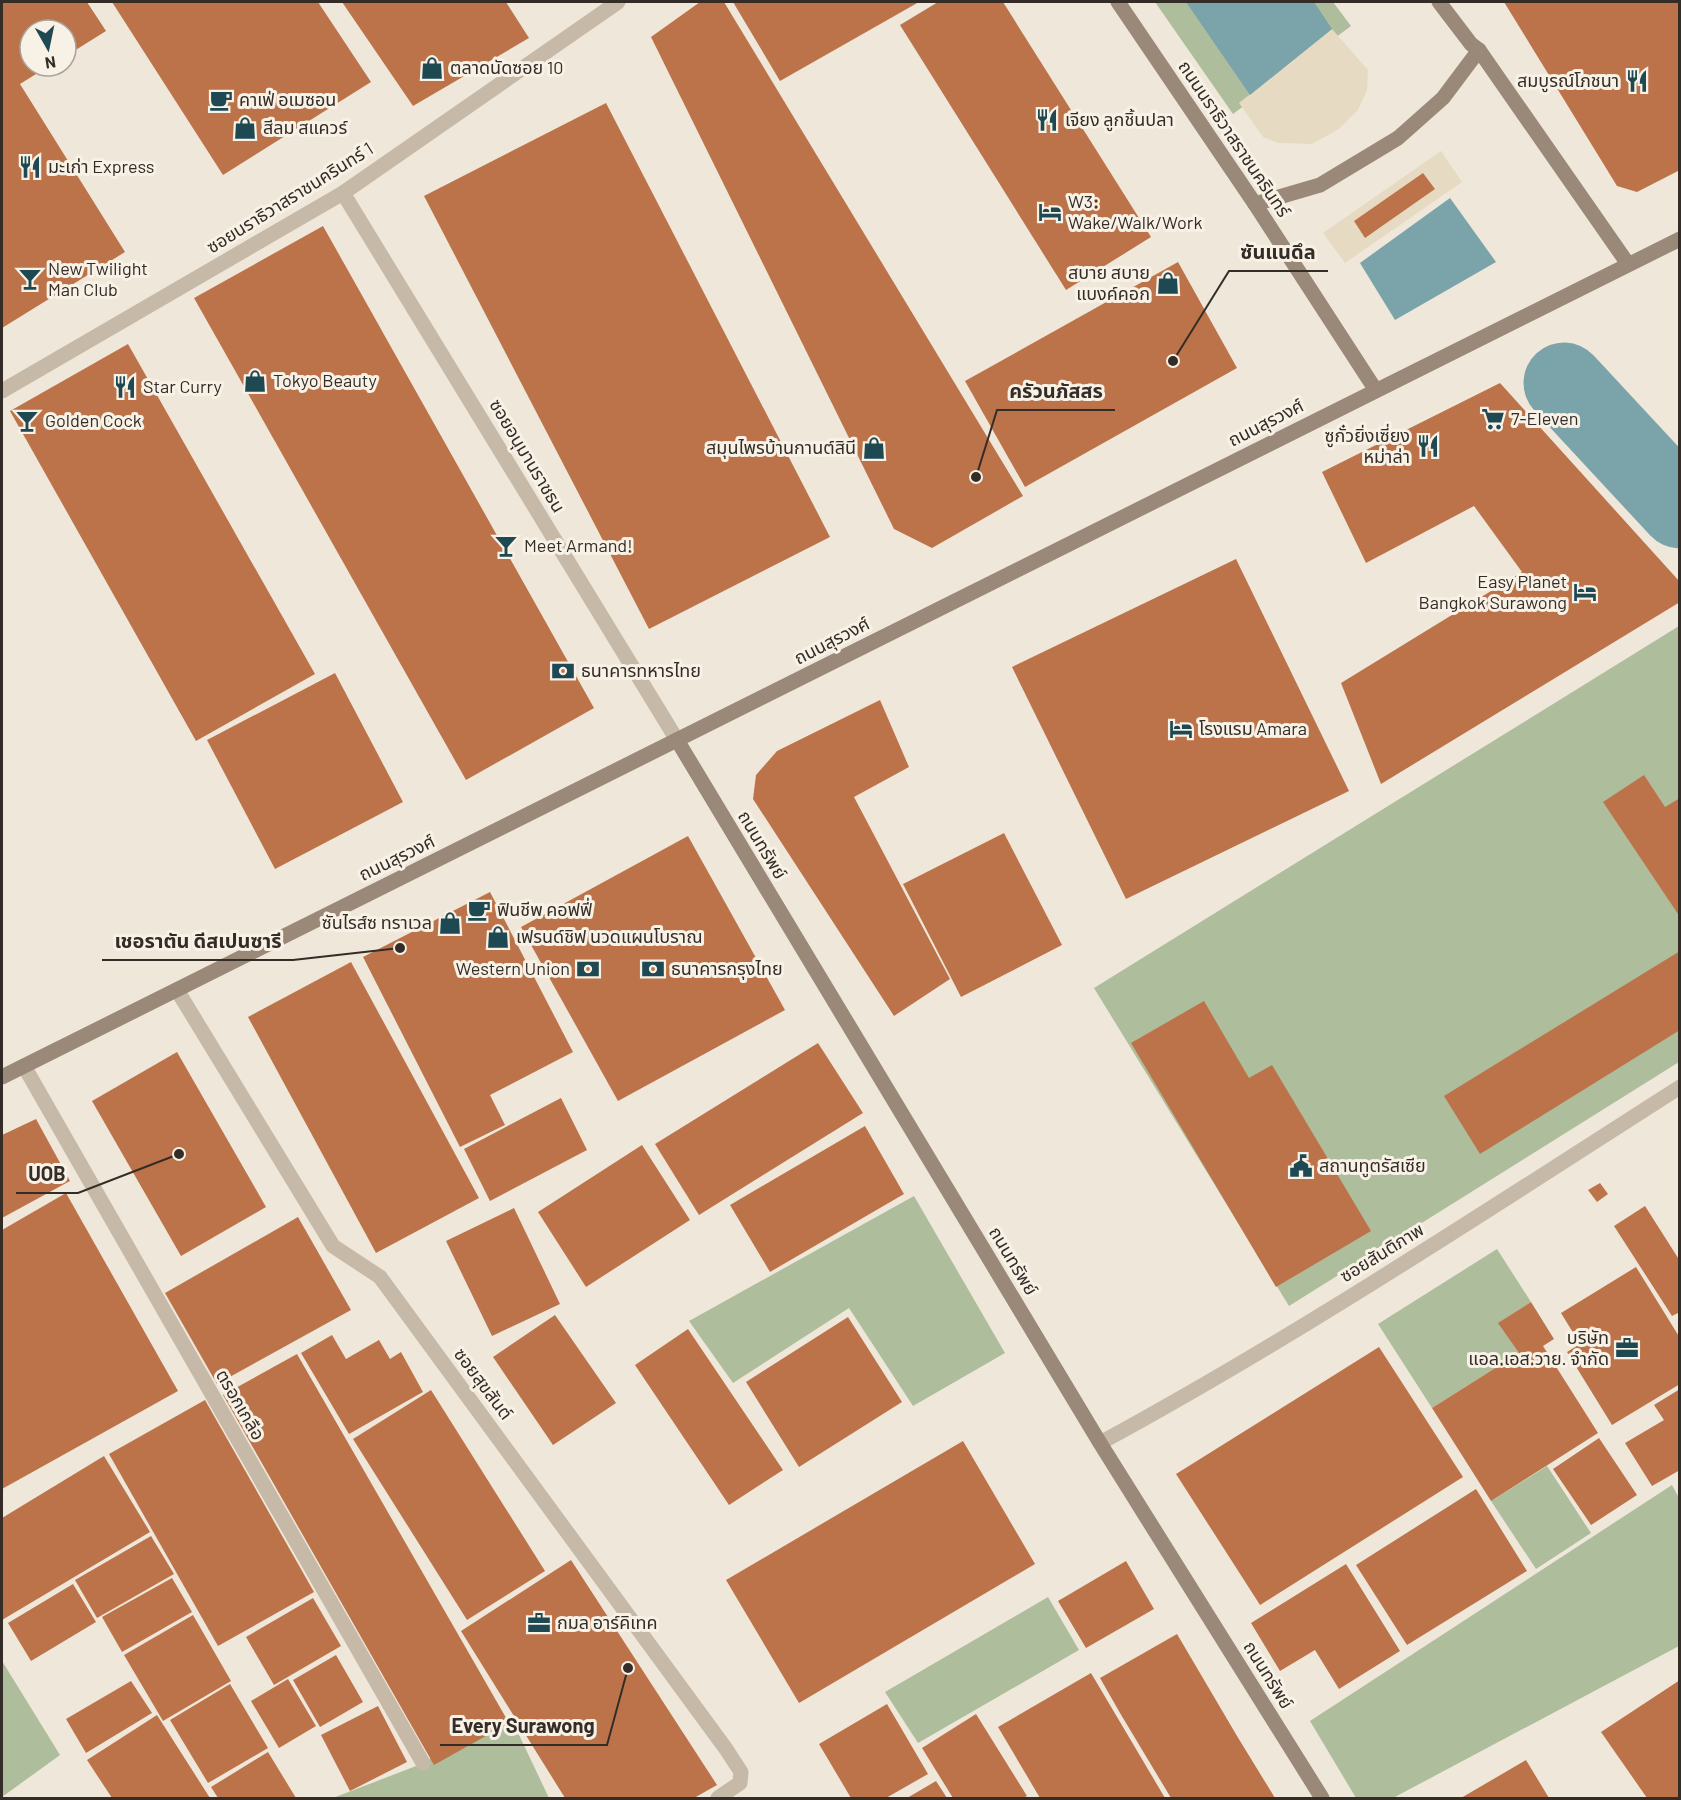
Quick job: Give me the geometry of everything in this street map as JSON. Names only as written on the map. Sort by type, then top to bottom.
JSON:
[{"type":"main road","name":"ถนนนราธิวาสราชนครินทร์","points":[[1118,2],[1255,204],[1375,389]]},
{"type":"main road","points":[[1439,2],[1471,44],[1479,50],[1628,264]]},
{"type":"main road","points":[[1255,204],[1320,185],[1398,138],[1443,98],[1479,50]]},
{"type":"main road","name":"ถนนสุรวงศ์","points":[[2,1077],[1375,389],[1680,239]]},
{"type":"main road","name":"ถนนทรัพย์","points":[[677,740],[1100,1443],[1322,1798]]},
{"type":"street","name":"ซอยนราธิวาสราชนครินทร์ 1","points":[[2,391],[343,193],[618,2]]},
{"type":"street","name":"ซอยอนุมานราชธน","points":[[343,193],[677,740]]},
{"type":"street","name":"ซอยสุขสันต์","points":[[177,990],[333,1246],[380,1277],[726,1749],[741,1772],[740,1783],[718,1798]]},
{"type":"street","name":"ตรอกเกลือ","points":[[24,1066],[423,1763]]},
{"type":"street","name":"ซอยสันติภาพ","points":[[1100,1443],[1176,1402],[1299,1327],[1491,1209],[1680,1087]]},
{"type":"green space","points":[[1155,2],[1333,2],[1351,26],[1233,114]]},
{"type":"green space","points":[[1679,626],[1679,1062],[1289,1306],[1094,988]]},
{"type":"green space","points":[[914,1196],[1005,1353],[913,1406],[849,1308],[733,1383],[689,1321]]},
{"type":"green space","points":[[1497,1249],[1531,1302],[1499,1323],[1519,1353],[1432,1408],[1378,1324]]},
{"type":"green space","points":[[1547,1466],[1591,1533],[1536,1569],[1491,1501]]},
{"type":"green space","points":[[1672,1485],[1679,1498],[1679,1646],[1393,1798],[1356,1798],[1310,1721]]},
{"type":"green space","points":[[1048,1597],[1079,1650],[918,1743],[885,1692]]},
{"type":"green space","points":[[2,1661],[60,1755],[2,1797]]},
{"type":"green space","points":[[511,1718],[549,1798],[333,1798],[416,1766]]},
{"type":"shaded area","points":[[1332,29],[1368,70],[1367,91],[1358,110],[1339,129],[1312,144],[1279,143],[1263,137],[1239,103]]},
{"type":"shaded area","points":[[1441,151],[1462,182],[1345,263],[1323,233]]},
{"type":"water","points":[[1186,2],[1314,2],[1332,29],[1250,95]]},
{"type":"water","points":[[1450,198],[1496,262],[1395,320],[1360,263]]},
{"type":"building","points":[[2,2],[87,2],[106,31],[78,48],[78,18],[18,18],[18,78],[30,78],[20,84],[125,252],[2,328]]},
{"type":"building","name":"สีลม สแควร์","points":[[112,2],[318,2],[371,82],[223,175]]},
{"type":"building","name":"ตลาดนัดซอย 10","points":[[342,2],[506,2],[529,38],[413,106]]},
{"type":"building","points":[[700,2],[724,2],[1023,496],[932,548],[894,529],[651,37]]},
{"type":"building","points":[[733,2],[919,2],[780,81]]},
{"type":"building","points":[[938,2],[1003,2],[1151,237],[1066,290],[900,25]]},
{"type":"building","points":[[1504,2],[1680,2],[1680,170],[1637,192],[1617,186]]},
{"type":"building","points":[[606,103],[830,537],[649,629],[424,196]]},
{"type":"building","points":[[1423,173],[1435,189],[1365,238],[1354,221]]},
{"type":"building","points":[[323,226],[594,708],[466,780],[194,298]]},
{"type":"building","points":[[1178,262],[1237,368],[1025,487],[965,381]]},
{"type":"building","points":[[128,344],[315,674],[196,741],[10,411]]},
{"type":"building","name":"Easy Planet Bangkok Surawong","points":[[1500,383],[1680,582],[1680,602],[1381,784],[1341,683],[1522,572],[1474,506],[1366,563],[1322,472]]},
{"type":"building","name":"โรงแรม Amara","points":[[1236,559],[1349,791],[1126,899],[1012,667]]},
{"type":"building","points":[[335,673],[403,802],[275,869],[207,740]]},
{"type":"building","points":[[880,700],[909,767],[854,797],[950,979],[894,1016],[753,799],[756,775],[777,751]]},
{"type":"building","points":[[1644,775],[1665,807],[1680,798],[1680,917],[1603,802]]},
{"type":"building","points":[[1004,833],[1062,945],[961,997],[903,884]]},
{"type":"building","name":"ธนาคารกรุงไทย","points":[[688,836],[785,1010],[618,1101],[521,927]]},
{"type":"building","points":[[490,892],[573,1052],[490,1095],[505,1125],[460,1147],[363,957]]},
{"type":"building","points":[[1680,951],[1680,1030],[1480,1154],[1444,1096]]},
{"type":"building","points":[[351,962],[479,1198],[376,1253],[248,1017]]},
{"type":"building","points":[[1204,1001],[1249,1078],[1272,1065],[1371,1231],[1276,1287],[1131,1043]]},
{"type":"building","points":[[818,1043],[863,1113],[699,1215],[655,1144]]},
{"type":"building","points":[[177,1052],[266,1207],[181,1256],[92,1101]]},
{"type":"building","points":[[561,1098],[587,1150],[490,1201],[464,1149]]},
{"type":"building","points":[[36,1119],[70,1181],[2,1218],[2,1135]]},
{"type":"building","points":[[865,1126],[904,1194],[770,1272],[730,1205]]},
{"type":"building","points":[[642,1145],[690,1220],[586,1287],[538,1212]]},
{"type":"building","points":[[1600,1183],[1608,1194],[1597,1202],[1588,1190]]},
{"type":"building","points":[[66,1193],[178,1391],[2,1489],[2,1230]]},
{"type":"building","points":[[1645,1206],[1680,1261],[1680,1312],[1672,1316],[1614,1226]]},
{"type":"building","points":[[514,1208],[560,1304],[492,1336],[446,1241]]},
{"type":"building","points":[[298,1217],[351,1310],[217,1384],[165,1293]]},
{"type":"building","name":"บริษัท แอล.เอส.วาย. จำกัด","points":[[1636,1267],[1680,1338],[1680,1384],[1612,1425],[1567,1352],[1580,1344],[1561,1313]]},
{"type":"building","points":[[1531,1302],[1554,1339],[1543,1346],[1598,1433],[1491,1501],[1432,1408],[1519,1353],[1498,1323]]},
{"type":"building","points":[[555,1315],[616,1403],[553,1445],[493,1357]]},
{"type":"building","points":[[848,1317],[902,1402],[799,1467],[746,1382]]},
{"type":"building","points":[[688,1329],[783,1470],[729,1505],[635,1365]]},
{"type":"building","points":[[332,1335],[346,1359],[379,1340],[390,1359],[401,1352],[423,1392],[349,1434],[301,1353]]},
{"type":"building","points":[[1379,1347],[1463,1477],[1260,1605],[1176,1474]]},
{"type":"building","points":[[297,1354],[509,1723],[434,1765],[223,1395]]},
{"type":"building","points":[[1680,1389],[1680,1470],[1652,1486],[1625,1443],[1664,1420],[1654,1405]]},
{"type":"building","points":[[431,1390],[545,1571],[467,1620],[353,1439]]},
{"type":"building","points":[[205,1400],[314,1592],[218,1646],[109,1454]]},
{"type":"building","points":[[1599,1438],[1637,1495],[1591,1525],[1553,1469]]},
{"type":"building","points":[[963,1441],[1035,1564],[799,1703],[726,1580]]},
{"type":"building","points":[[104,1456],[150,1532],[2,1620],[2,1518]]},
{"type":"building","points":[[1476,1489],[1527,1571],[1407,1645],[1356,1565]]},
{"type":"building","points":[[151,1536],[174,1574],[97,1618],[75,1580]]},
{"type":"building","points":[[571,1560],[717,1785],[694,1798],[565,1798],[461,1631]]},
{"type":"building","points":[[1126,1561],[1154,1609],[1086,1648],[1058,1601]]},
{"type":"building","points":[[1346,1564],[1400,1651],[1339,1689],[1315,1650],[1280,1671],[1251,1623]]},
{"type":"building","points":[[172,1578],[192,1612],[122,1652],[102,1617]]},
{"type":"building","points":[[73,1584],[96,1622],[31,1661],[8,1623]]},
{"type":"building","points":[[313,1598],[341,1646],[274,1685],[246,1637]]},
{"type":"building","points":[[193,1615],[231,1681],[163,1721],[124,1655]]},
{"type":"building","points":[[1177,1634],[1275,1798],[1171,1798],[1120,1713],[1100,1678]]},
{"type":"building","points":[[336,1655],[363,1702],[320,1727],[293,1680]]},
{"type":"building","points":[[1091,1673],[1165,1798],[1040,1798],[998,1727]]},
{"type":"building","points":[[288,1679],[316,1726],[279,1748],[251,1701]]},
{"type":"building","points":[[1680,1680],[1680,1798],[1647,1798],[1601,1732]]},
{"type":"building","points":[[131,1681],[152,1713],[86,1753],[66,1719]]},
{"type":"building","points":[[230,1684],[268,1748],[208,1783],[170,1720]]},
{"type":"building","points":[[887,1704],[928,1774],[886,1798],[851,1798],[819,1744]]},
{"type":"building","points":[[378,1706],[407,1762],[350,1791],[321,1735]]},
{"type":"building","points":[[976,1714],[1027,1796],[1023,1798],[953,1798],[922,1748]]},
{"type":"building","points":[[157,1715],[210,1798],[112,1798],[87,1760]]},
{"type":"building","points":[[268,1752],[296,1798],[218,1798],[211,1787]]},
{"type":"building","points":[[1526,1760],[1549,1798],[1461,1798]]},
{"type":"building","points":[[936,1781],[947,1798],[907,1798]]},
{"type":"waterway","points":[[1564,383],[1680,508]]},
{"type":"place","name":"ตลาดนัดซอย 10","points":[[432,68]]},
{"type":"place","name":"สมบูรณ์โภชนา","points":[[1637,81]]},
{"type":"place","name":"คาเฟ่ อเมซอน","points":[[221,100]]},
{"type":"place","name":"เจียง ลูกชิ้นปลา","points":[[1047,120]]},
{"type":"place","name":"สีลม สแควร์","points":[[245,128]]},
{"type":"place","name":"มะเก่า Express","points":[[30,167]]},
{"type":"place","name":"W3: Wake/Walk/Work","points":[[1050,212]]},
{"type":"place","name":"New Twilight Man Club","points":[[30,279]]},
{"type":"place","name":"สบาย สบาย แบงค์คอก","points":[[1168,283]]},
{"type":"place","name":"ซันแนดึล","points":[[1173,361]]},
{"type":"place","name":"Tokyo Beauty","points":[[255,381]]},
{"type":"place","name":"Star Curry","points":[[125,387]]},
{"type":"place","name":"7-Eleven","points":[[1493,419]]},
{"type":"place","name":"Golden Cock","points":[[27,421]]},
{"type":"place","name":"ซูกั๋วยิ่งเซี่ยง หม่าล่า","points":[[1428,446]]},
{"type":"place","name":"สมุนไพรบ้านกานต์สินี","points":[[874,448]]},
{"type":"place","name":"ครัวนภัสสร","points":[[976,477]]},
{"type":"place","name":"Meet Armand!","points":[[506,546]]},
{"type":"place","name":"Easy Planet Bangkok Surawong","points":[[1585,592]]},
{"type":"place","name":"ธนาคารทหารไทย","points":[[563,671]]},
{"type":"place","name":"โรงแรม Amara","points":[[1181,729]]},
{"type":"place","name":"ฟินชีพ คอฟฟี่","points":[[479,910]]},
{"type":"place","name":"ซันไรส์ซ ทราเวล","points":[[450,923]]},
{"type":"place","name":"เฟรนด์ชิฟ นวดแผนโบราณ","points":[[498,937]]},
{"type":"place","name":"เชอราตัน ดีสเปนซารี","points":[[400,948]]},
{"type":"place","name":"Western Union","points":[[588,969]]},
{"type":"place","name":"ธนาคารกรุงไทย","points":[[653,969]]},
{"type":"place","name":"UOB","points":[[179,1154]]},
{"type":"place","name":"สถานทูตรัสเซีย","points":[[1301,1166]]},
{"type":"place","name":"บริษัท แอล.เอส.วาย. จำกัด","points":[[1627,1348]]},
{"type":"place","name":"กมล อาร์คิเทค","points":[[539,1623]]},
{"type":"place","name":"Every Surawong","points":[[628,1668]]}]
